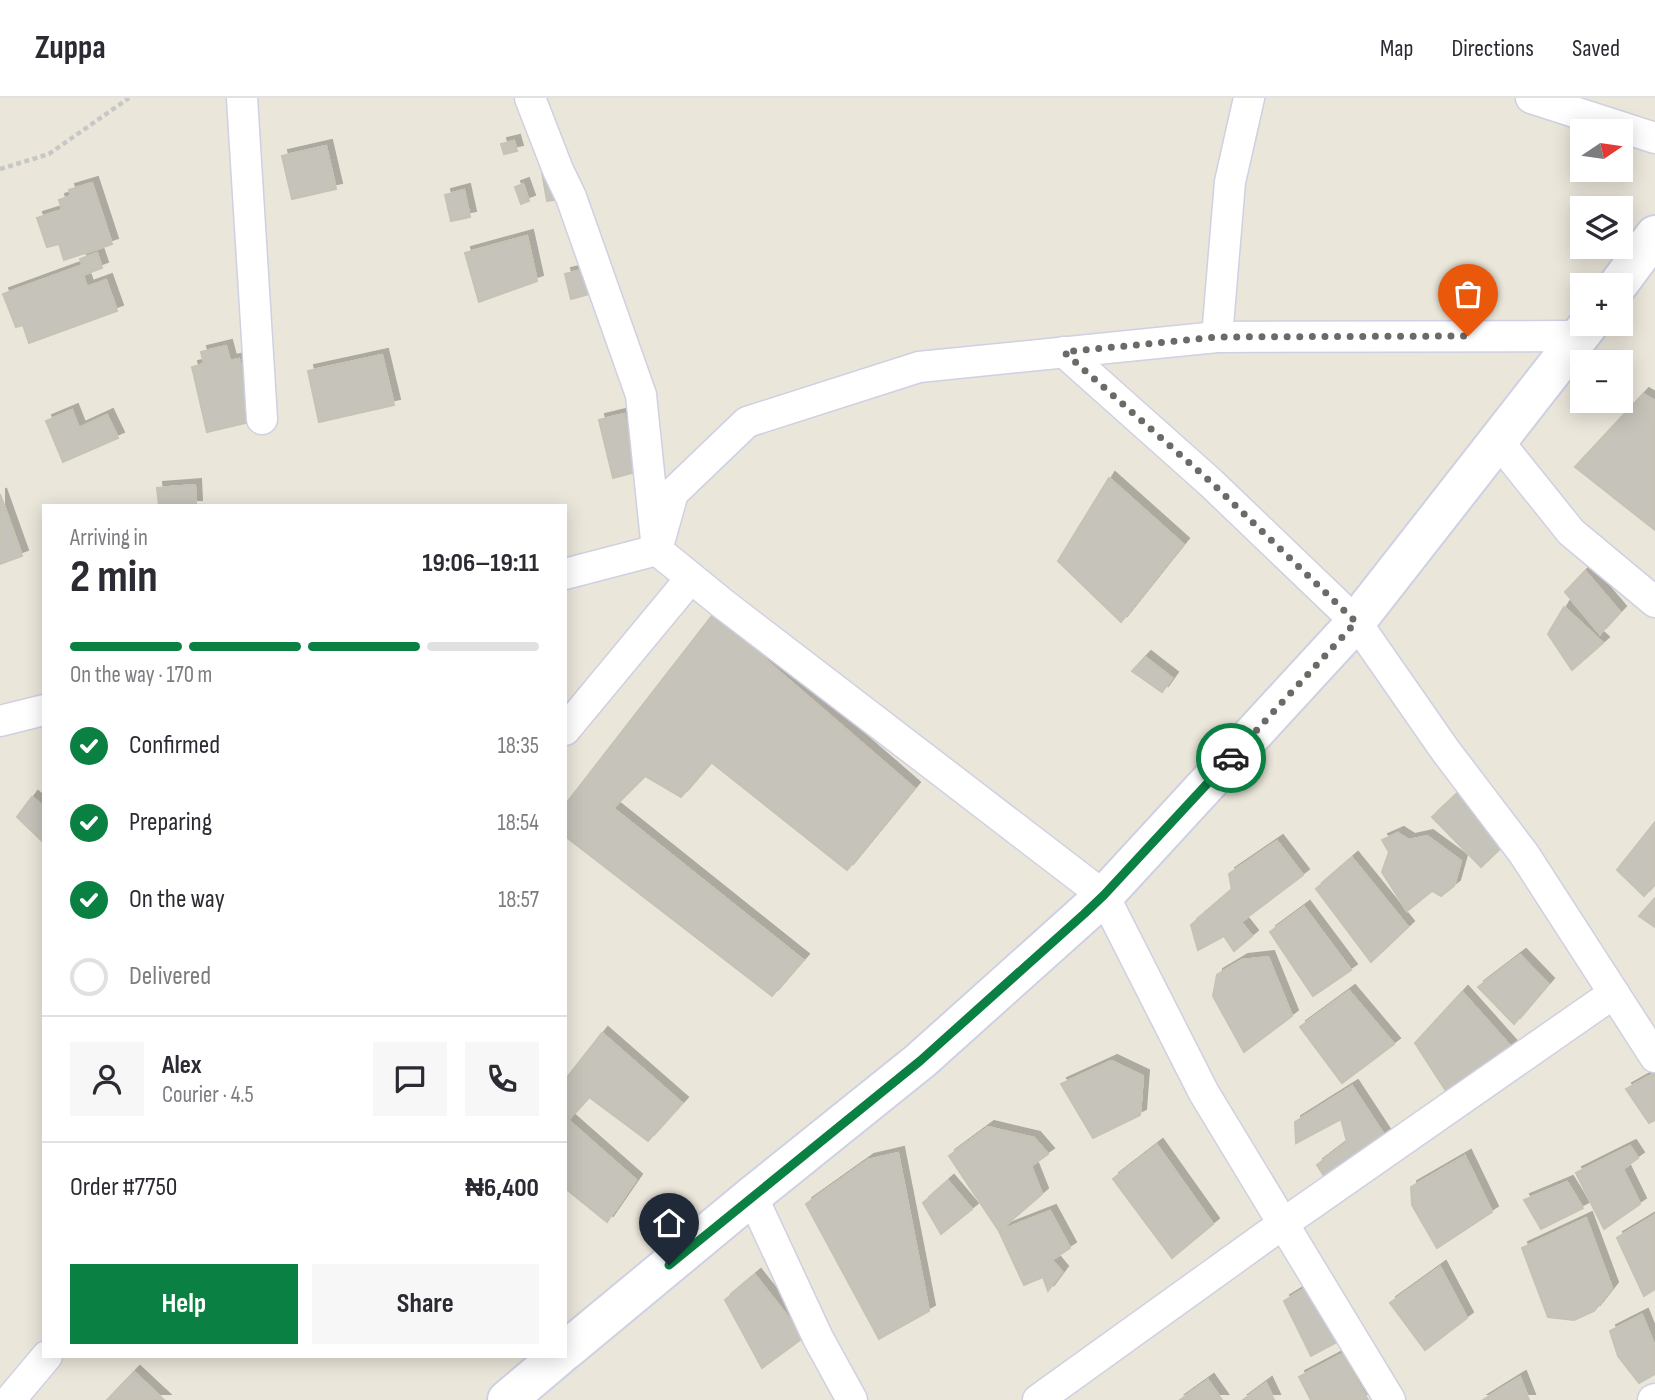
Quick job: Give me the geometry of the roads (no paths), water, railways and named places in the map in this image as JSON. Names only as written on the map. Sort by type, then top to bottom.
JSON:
[{"type":"main road","points":[[1628,273],[1652,245]]},
{"type":"main road","points":[[567,1349],[920,1061],[1104,895],[1356,622],[1579,336]]},
{"type":"main road","points":[[507,1400],[557,1358]]},
{"type":"street","points":[[242,98],[262,419]]},
{"type":"street","points":[[530,98],[571,197],[641,394],[657,550],[1104,895],[1204,1093],[1390,1400]]},
{"type":"street","points":[[1217,337],[1230,182],[1249,98]]},
{"type":"street","points":[[1531,98],[1655,138]]},
{"type":"street","points":[[657,550],[673,494],[747,422],[919,367],[1217,337],[1570,330]]},
{"type":"street","points":[[1064,352],[1212,483],[1356,622],[1445,750],[1524,854],[1655,1057]]},
{"type":"street","points":[[1497,441],[1571,532],[1655,602]]},
{"type":"street","points":[[567,573],[657,550]]},
{"type":"street","points":[[567,728],[691,578]]},
{"type":"street","points":[[0,721],[42,710]]},
{"type":"street","points":[[1038,1400],[1284,1223],[1614,993]]},
{"type":"street","points":[[752,1196],[818,1338],[852,1400]]},
{"type":"street","points":[[10,1400],[45,1358]]}]
